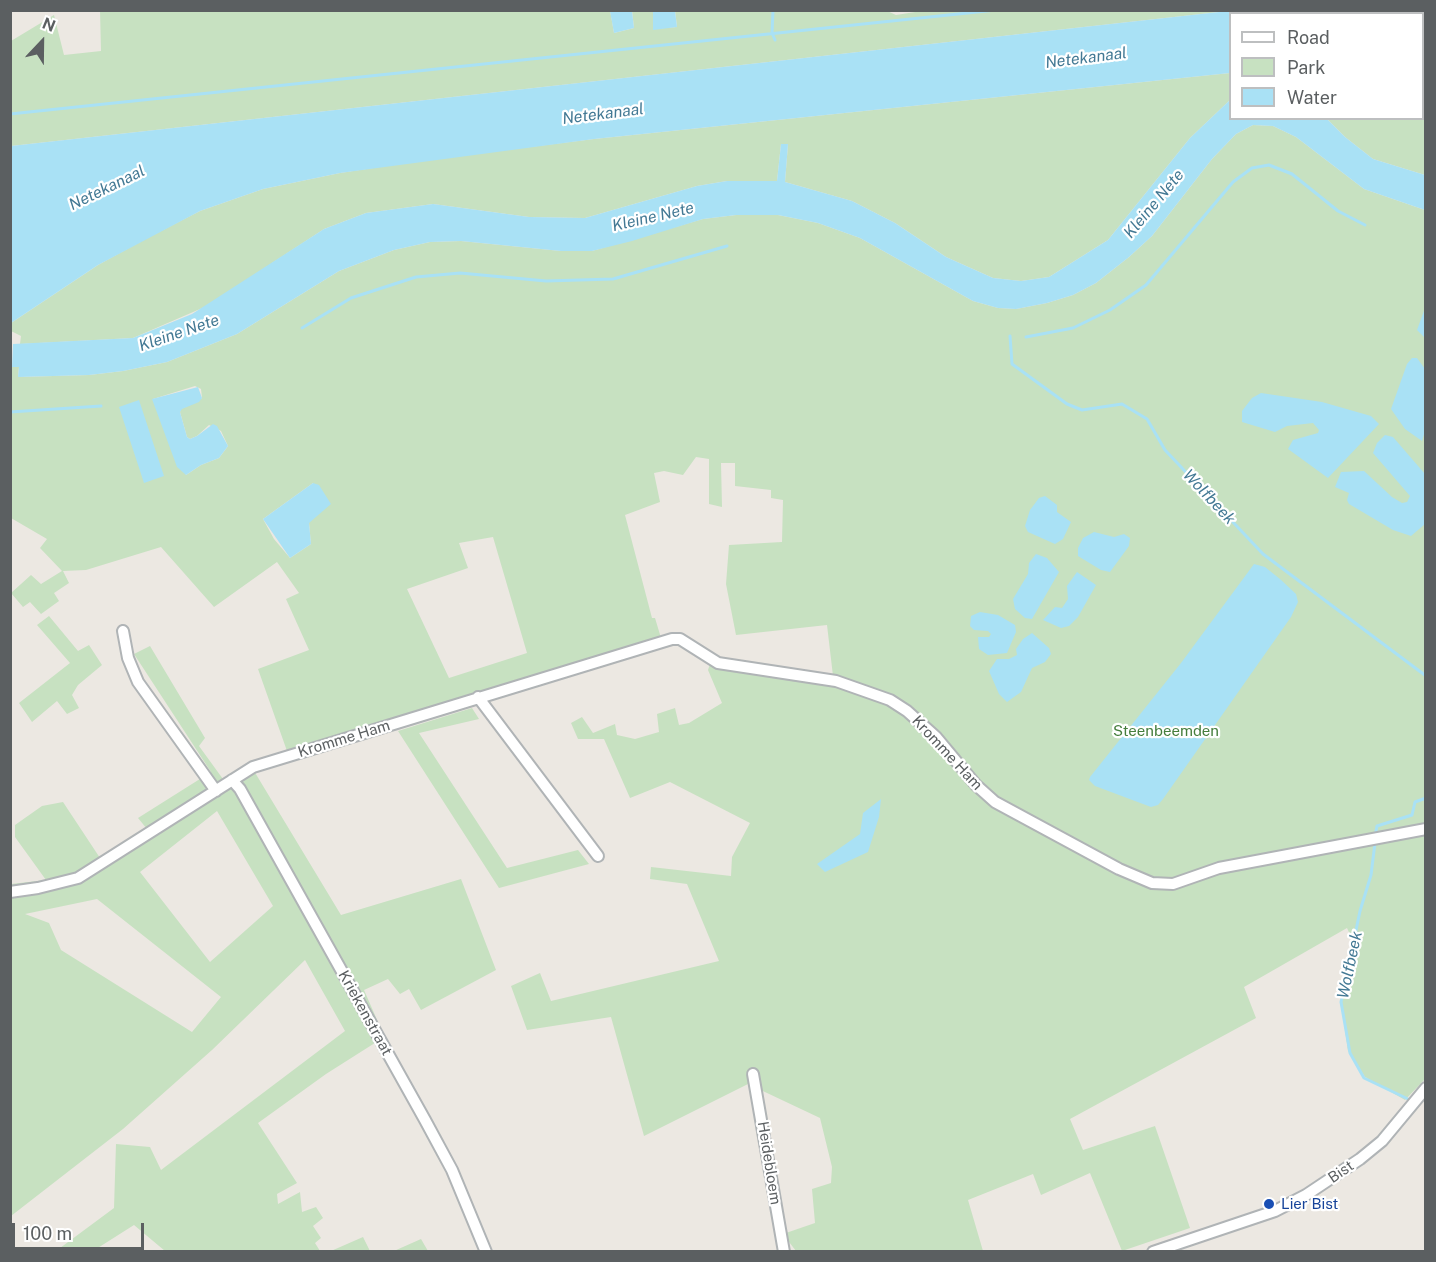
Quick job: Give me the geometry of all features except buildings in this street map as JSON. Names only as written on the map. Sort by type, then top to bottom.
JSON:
[{"type":"street","points":[[123,631],[128,658],[138,682],[216,791]]},
{"type":"street","name":"Kromme Ham","points":[[10,892],[78,878],[254,767],[672,639],[680,639],[718,663],[836,681],[890,700],[907,711],[936,737],[976,785],[995,802],[1137,879],[1173,884],[1219,868],[1425,829]]},
{"type":"street","points":[[478,697],[598,856]]},
{"type":"street","name":"Kriekenstraat","points":[[232,780],[240,789],[452,1170],[486,1251]]},
{"type":"street","name":"Heidebloem","points":[[753,1074],[784,1251]]},
{"type":"street","name":"Bist","points":[[1153,1251],[1289,1205],[1360,1159],[1382,1141],[1425,1088]]},
{"type":"green space","points":[[100,10],[610,10],[614,33],[634,28],[632,10],[653,11],[653,29],[677,27],[675,10],[885,10],[896,15],[928,10],[1228,11],[11,146],[11,41],[54,15],[64,55],[101,51]]},
{"type":"green space","points":[[1229,73],[1229,101],[1190,138],[1108,240],[1049,277],[1021,281],[993,278],[946,257],[895,223],[852,201],[785,182],[788,144],[781,144],[777,181],[727,181],[697,186],[585,218],[529,217],[433,204],[366,213],[324,229],[207,306],[133,338],[20,344],[21,336],[11,331],[11,323],[98,265],[200,211],[263,189],[340,173],[425,160],[594,139]]},
{"type":"green space","points":[[1425,83],[1425,175],[1373,159],[1328,120],[1424,120]]},
{"type":"green space","name":"Steenbeemden","points":[[1253,125],[1273,126],[1296,137],[1364,189],[1425,210],[1425,1079],[1405,1100],[1365,1077],[1348,1051],[1341,1002],[1353,941],[1347,928],[1244,987],[1256,1018],[1070,1119],[1083,1150],[1155,1126],[1190,1228],[1122,1251],[1090,1173],[1041,1195],[1033,1174],[968,1200],[983,1251],[796,1251],[783,1234],[815,1223],[812,1189],[831,1183],[832,1167],[820,1118],[748,1084],[644,1136],[611,1017],[527,1030],[511,986],[540,973],[551,1001],[719,961],[687,884],[650,879],[651,867],[731,876],[732,857],[750,823],[670,782],[630,798],[604,739],[578,739],[571,723],[582,717],[593,733],[615,724],[617,735],[635,739],[659,732],[657,714],[675,708],[679,725],[689,723],[722,703],[708,670],[710,664],[833,676],[827,625],[736,635],[726,584],[729,545],[782,542],[783,500],[771,498],[771,490],[735,486],[735,463],[721,463],[722,507],[709,504],[709,459],[696,457],[683,475],[664,471],[654,473],[660,502],[625,515],[652,618],[655,618],[661,638],[287,751],[258,669],[309,650],[286,599],[299,593],[277,562],[214,607],[161,547],[86,570],[63,571],[69,583],[54,593],[59,601],[41,614],[30,602],[23,607],[11,593],[31,575],[41,584],[62,571],[40,548],[47,539],[11,518],[12,367],[19,367],[18,377],[89,375],[167,362],[237,334],[339,271],[394,250],[430,242],[461,241],[561,251],[592,251],[703,219],[736,215],[778,215],[818,223],[860,238],[973,301],[998,308],[1016,309],[1073,295],[1096,283],[1129,257],[1152,236],[1212,159],[1236,134]],"holes":[[[195,386],[201,389],[202,398],[181,409],[180,412],[187,437],[190,439],[197,436],[209,425],[221,431],[228,446],[219,458],[201,465],[186,475],[153,399]],[[313,483],[309,523],[311,544],[290,558],[274,539],[263,519]],[[493,537],[527,653],[449,678],[407,589],[468,568],[459,543]]]},
{"type":"green space","points":[[49,616],[78,651],[89,645],[102,665],[78,685],[72,695],[79,708],[67,714],[57,701],[32,722],[19,703],[70,663],[37,625]]},
{"type":"green space","points":[[150,646],[205,738],[199,746],[228,786],[254,771],[341,915],[461,879],[496,970],[421,1010],[409,989],[400,994],[388,979],[364,990],[381,1029],[378,1041],[326,1074],[258,1123],[297,1183],[277,1194],[278,1204],[300,1192],[302,1212],[316,1207],[323,1218],[313,1226],[321,1238],[315,1243],[320,1251],[165,1251],[134,1225],[93,1251],[56,1251],[114,1208],[116,1144],[150,1147],[161,1170],[345,1031],[305,960],[212,1050],[123,1129],[11,1216],[11,884],[46,880],[15,837],[15,825],[42,806],[63,802],[100,858],[147,829],[138,818],[211,772],[134,654]],"holes":[[[217,811],[273,906],[210,962],[140,872]],[[97,899],[221,997],[192,1032],[61,950],[49,923],[25,914]]]},
{"type":"green space","points":[[472,708],[479,719],[419,733],[507,868],[578,850],[589,864],[499,888],[398,731]]},
{"type":"green space","points":[[363,1237],[370,1251],[331,1251]]},
{"type":"green space","points":[[421,1239],[428,1251],[394,1251]]},
{"type":"water","points":[[610,11],[632,11],[634,28],[614,33]]},
{"type":"water","points":[[653,11],[675,11],[677,27],[653,30]]},
{"type":"water","name":"Netekanaal","points":[[1228,11],[1425,11],[1425,52],[1424,12],[1229,12],[1229,73],[594,139],[340,173],[263,189],[200,211],[98,265],[11,323],[11,146]]},
{"type":"water","name":"Kleine Nete","points":[[1229,101],[1229,120],[1328,120],[1373,159],[1425,175],[1425,210],[1364,189],[1296,137],[1273,126],[1253,125],[1236,134],[1212,159],[1152,236],[1129,257],[1096,283],[1073,295],[1047,303],[1016,309],[998,308],[973,301],[860,238],[818,223],[778,215],[736,215],[703,219],[592,251],[561,251],[461,241],[430,242],[394,250],[339,271],[237,334],[167,362],[89,375],[18,377],[19,367],[12,367],[13,344],[133,338],[192,314],[324,229],[366,213],[433,204],[529,217],[585,218],[697,186],[727,181],[777,181],[781,144],[788,144],[785,182],[852,201],[895,223],[946,257],[993,278],[1021,281],[1049,277],[1108,240],[1190,138]]},
{"type":"water","points":[[1425,308],[1426,338],[1417,330]]},
{"type":"water","points":[[1412,358],[1417,358],[1425,369],[1425,431],[1422,441],[1405,429],[1391,409],[1407,364]]},
{"type":"water","points":[[198,387],[202,398],[180,412],[187,437],[190,439],[197,436],[213,424],[217,426],[228,446],[219,458],[201,465],[186,475],[177,467],[152,399]]},
{"type":"water","points":[[1261,393],[1322,402],[1371,416],[1379,424],[1328,478],[1288,449],[1293,440],[1318,433],[1319,430],[1313,423],[1287,426],[1275,432],[1242,422],[1242,411],[1252,398]]},
{"type":"water","points":[[139,400],[164,476],[144,483],[119,407]]},
{"type":"water","points":[[1385,435],[1393,437],[1425,474],[1425,524],[1411,536],[1393,530],[1349,504],[1347,500],[1349,493],[1335,487],[1341,472],[1364,471],[1392,497],[1402,503],[1407,502],[1410,496],[1373,453],[1377,443]]},
{"type":"water","points":[[313,483],[319,485],[331,504],[309,523],[311,544],[290,558],[263,519]]},
{"type":"water","points":[[1045,496],[1057,505],[1057,512],[1071,522],[1063,539],[1055,544],[1028,532],[1025,526],[1030,510],[1039,498]]},
{"type":"water","points":[[1094,532],[1114,537],[1124,534],[1130,538],[1129,546],[1110,572],[1101,570],[1078,556],[1078,548],[1083,538]]},
{"type":"water","points":[[1036,554],[1047,558],[1059,572],[1032,619],[1025,618],[1015,609],[1013,599],[1028,574],[1029,563]]},
{"type":"water","points":[[1254,564],[1265,567],[1280,579],[1296,594],[1298,602],[1291,617],[1163,799],[1158,805],[1151,807],[1095,786],[1089,780],[1090,777],[1181,663]]},
{"type":"water","points":[[1077,572],[1096,585],[1078,617],[1069,626],[1061,628],[1043,620],[1055,607],[1062,608],[1068,599],[1067,586]]},
{"type":"water","points":[[980,612],[998,615],[1015,625],[1016,632],[1007,653],[988,655],[979,649],[978,637],[989,637],[991,634],[988,631],[974,630],[970,626],[971,616]]},
{"type":"water","points":[[1032,633],[1049,648],[1051,654],[1045,662],[1032,668],[1021,692],[1007,702],[999,694],[989,671],[997,659],[1009,659],[1017,655],[1016,649],[1023,639]]},
{"type":"water","points":[[881,799],[879,817],[868,852],[825,872],[817,864],[860,834],[863,813]]},
{"type":"waterway","points":[[773,10],[772,33],[775,40]]},
{"type":"waterway","points":[[10,114],[996,10]]},
{"type":"waterway","points":[[1026,337],[1073,328],[1110,310],[1146,285],[1233,182],[1252,168],[1269,165],[1292,174],[1338,211],[1365,225]]},
{"type":"waterway","points":[[302,328],[351,298],[416,277],[460,273],[546,281],[613,279],[727,246]]},
{"type":"waterway","name":"Wolfbeek","points":[[1010,336],[1012,364],[1067,404],[1082,410],[1122,404],[1147,419],[1165,450],[1263,554],[1426,676]]},
{"type":"waterway","points":[[10,412],[101,406]]},
{"type":"waterway","name":"Wolfbeek","points":[[1375,836],[1377,826],[1412,815],[1415,802],[1426,798]]},
{"type":"waterway","name":"Wolfbeek","points":[[1375,843],[1371,875],[1360,911],[1341,1002],[1350,1053],[1364,1078],[1408,1099]]},
{"type":"place","name":"Lier Bist","points":[[1269,1204]]}]
